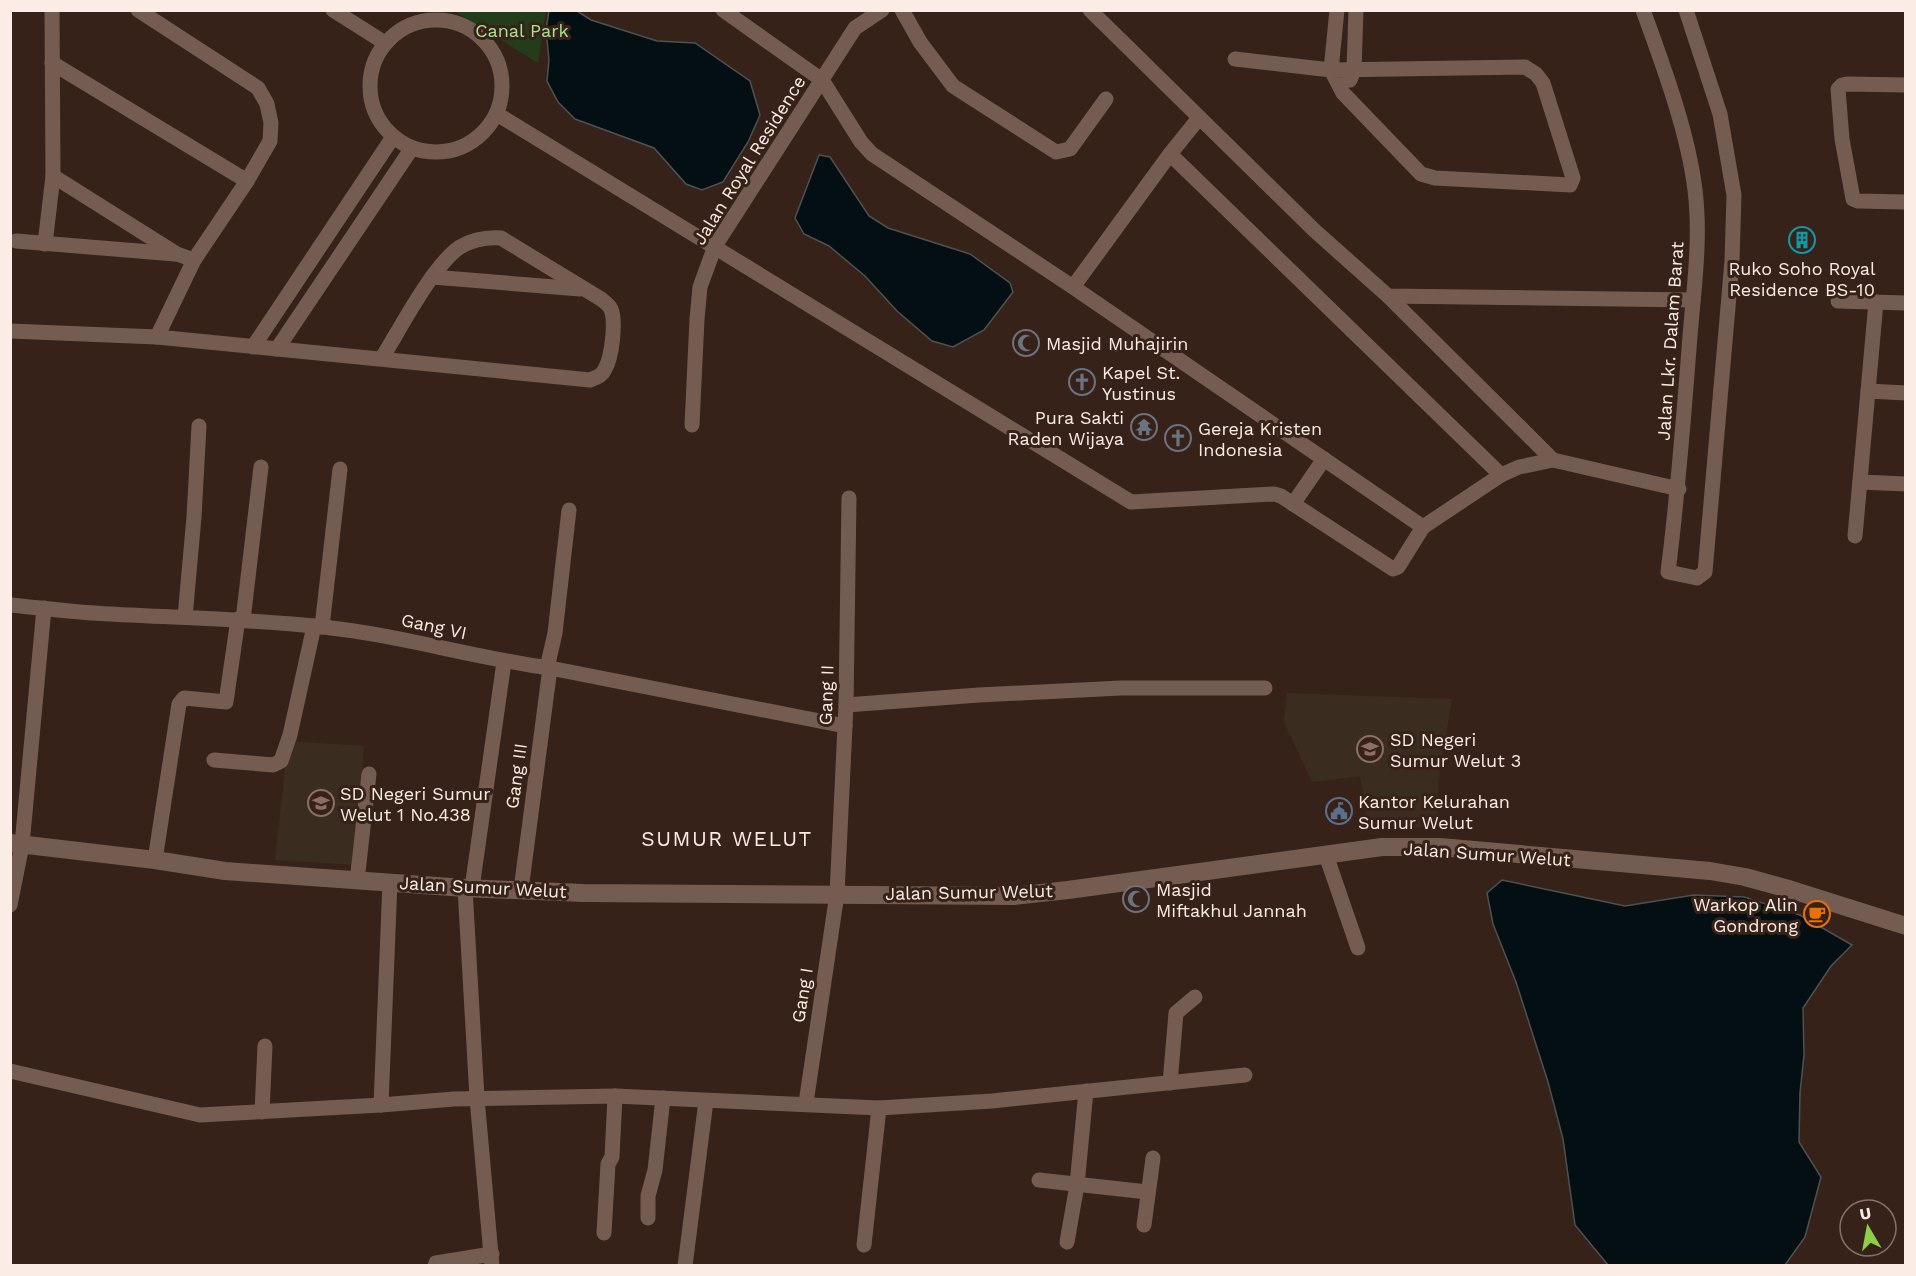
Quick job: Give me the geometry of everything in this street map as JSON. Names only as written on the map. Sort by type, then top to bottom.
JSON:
[{"type":"street","points":[[45,244],[53,176],[52,10]]},
{"type":"street","points":[[138,10],[258,88],[267,104],[271,123],[270,141],[247,181],[194,261],[157,337]]},
{"type":"street","points":[[333,10],[385,43]]},
{"type":"street","points":[[723,10],[822,80],[861,142],[872,154],[1073,287],[1423,527]]},
{"type":"street","name":"Jalan Royal Residence","points":[[692,425],[700,287],[715,246],[855,28],[882,10]]},
{"type":"street","points":[[902,10],[920,42],[953,86],[1056,152],[1070,149],[1106,99]]},
{"type":"street","points":[[1090,10],[1314,230],[1388,296],[1553,460]]},
{"type":"street","points":[[1235,59],[1331,70],[1524,67],[1536,74],[1543,83],[1573,178],[1570,186],[1428,177],[1421,174],[1343,93],[1331,70],[1337,10]]},
{"type":"street","points":[[1343,93],[1354,70],[1356,10]]},
{"type":"street","name":"Jalan Lkr. Dalam Barat","points":[[1643,10],[1680,120],[1695,190],[1698,257],[1679,489],[1669,574],[1697,578],[1706,572],[1732,261],[1734,195],[1720,114],[1686,10]]},
{"type":"street","points":[[426,20],[450,21],[473,30],[490,46],[501,68],[503,91],[496,114],[482,134],[461,148],[436,152],[412,148],[393,137],[380,122],[371,102],[369,82],[374,61],[385,43],[403,28],[426,20]]},
{"type":"street","points":[[52,63],[247,181]]},
{"type":"street","points":[[1905,85],[1848,84],[1838,89],[1842,139],[1853,199],[1905,202]]},
{"type":"street","points":[[496,114],[1131,502],[1268,493],[1281,496],[1393,569],[1398,567],[1423,527],[1501,475],[1519,467],[1553,460],[1679,489]]},
{"type":"street","points":[[1073,287],[1199,118]]},
{"type":"street","points":[[254,347],[393,137]]},
{"type":"street","points":[[277,349],[412,148]]},
{"type":"street","points":[[1170,154],[1501,475]]},
{"type":"street","points":[[53,176],[177,254],[194,261]]},
{"type":"street","points":[[10,331],[157,337],[590,380],[599,377],[605,371],[610,358],[614,321],[610,307],[601,299],[501,237],[490,237],[460,248],[432,277],[382,358]]},
{"type":"street","points":[[16,242],[177,254]]},
{"type":"street","points":[[432,277],[584,289]]},
{"type":"street","points":[[1388,296],[1693,300]]},
{"type":"street","points":[[1838,301],[1905,303]]},
{"type":"street","points":[[1855,536],[1876,302]]},
{"type":"street","points":[[1868,391],[1905,393]]},
{"type":"street","points":[[185,617],[199,426]]},
{"type":"street","points":[[1293,504],[1324,459]]},
{"type":"street","points":[[155,860],[179,704],[184,698],[226,702],[261,467]]},
{"type":"street","points":[[214,760],[273,765],[281,761],[290,735],[318,626],[340,469]]},
{"type":"street","points":[[1860,482],[1905,484]]},
{"type":"street","name":"Gang II","points":[[837,894],[846,705],[849,498]]},
{"type":"street","name":"Gang III","points":[[520,890],[555,633],[568,510]]},
{"type":"street","name":"Gang VI","points":[[10,605],[108,614],[318,626],[430,644],[504,662],[549,668],[845,726]]},
{"type":"street","points":[[10,905],[44,608]]},
{"type":"street","points":[[435,1266],[436,1263],[492,1260],[477,1098],[469,888],[504,662]]},
{"type":"street","points":[[846,705],[979,695],[1109,689],[1265,688]]},
{"type":"street","points":[[357,881],[369,774]]},
{"type":"street","name":"Jalan Sumur Welut","points":[[16,844],[155,860],[225,871],[469,888],[583,893],[1014,896],[1382,848],[1440,847],[1710,871],[1745,877],[1792,890],[1905,926]]},
{"type":"street","points":[[1326,855],[1358,948]]},
{"type":"street","points":[[381,1105],[390,882]]},
{"type":"street","name":"Gang I","points":[[806,1103],[837,894]]},
{"type":"street","points":[[1170,1083],[1176,1013],[1195,997]]},
{"type":"street","points":[[262,1112],[265,1046]]},
{"type":"street","points":[[10,1071],[200,1115],[477,1098],[615,1096],[879,1108],[992,1101],[1245,1075]]},
{"type":"street","points":[[1067,1242],[1077,1185],[1086,1091]]},
{"type":"street","points":[[604,1233],[609,1164],[612,1157],[615,1096]]},
{"type":"street","points":[[648,1218],[648,1196],[655,1170],[663,1098]]},
{"type":"street","points":[[685,1266],[706,1101]]},
{"type":"street","points":[[864,1245],[879,1108]]},
{"type":"street","points":[[1144,1225],[1153,1158]]},
{"type":"street","points":[[1039,1180],[1147,1192]]},
{"type":"shaded area","points":[[549,11],[577,11],[591,20],[657,41],[695,43],[750,81],[760,115],[748,142],[723,182],[702,190],[686,184],[654,148],[575,119],[558,102],[547,81],[549,60],[546,30]]},
{"type":"shaded area","points":[[819,155],[830,157],[869,216],[888,228],[970,254],[1010,283],[1013,292],[984,330],[953,347],[932,341],[897,311],[865,276],[829,246],[804,234],[795,218]]},
{"type":"shaded area","name":"SD Negeri Sumur Welut 3","points":[[1287,693],[1452,699],[1438,784],[1438,826],[1369,831],[1360,776],[1312,782],[1284,722]]},
{"type":"shaded area","name":"SD Negeri Sumur Welut 1 No.438","points":[[288,741],[364,746],[356,865],[275,860]]},
{"type":"shaded area","points":[[1502,880],[1625,906],[1694,895],[1744,897],[1800,915],[1852,945],[1831,966],[1803,1008],[1804,1055],[1800,1093],[1799,1142],[1821,1177],[1805,1237],[1785,1265],[1608,1265],[1575,1225],[1563,1139],[1548,1082],[1516,982],[1493,924],[1487,893]]},
{"type":"green space","name":"Canal Park","points":[[454,11],[546,11],[538,63]]},
{"type":"place","name":"Ruko Soho Royal Residence BS-10","points":[[1802,240]]},
{"type":"place","name":"Masjid Muhajirin","points":[[1026,343]]},
{"type":"place","name":"Kapel St. Yustinus","points":[[1082,382]]},
{"type":"place","name":"Pura Sakti Raden Wijaya","points":[[1144,427]]},
{"type":"place","name":"Gereja Kristen Indonesia","points":[[1178,438]]},
{"type":"place","name":"SD Negeri Sumur Welut 3","points":[[1370,749]]},
{"type":"place","name":"SD Negeri Sumur Welut 1 No.438","points":[[321,803]]},
{"type":"place","name":"Kantor Kelurahan Sumur Welut","points":[[1339,811]]},
{"type":"place","name":"Masjid Miftakhul Jannah","points":[[1136,899]]},
{"type":"place","name":"Warkop Alin Gondrong","points":[[1817,914]]},
{"type":"district","name":"SUMUR WELUT","points":[[727,838]]}]
